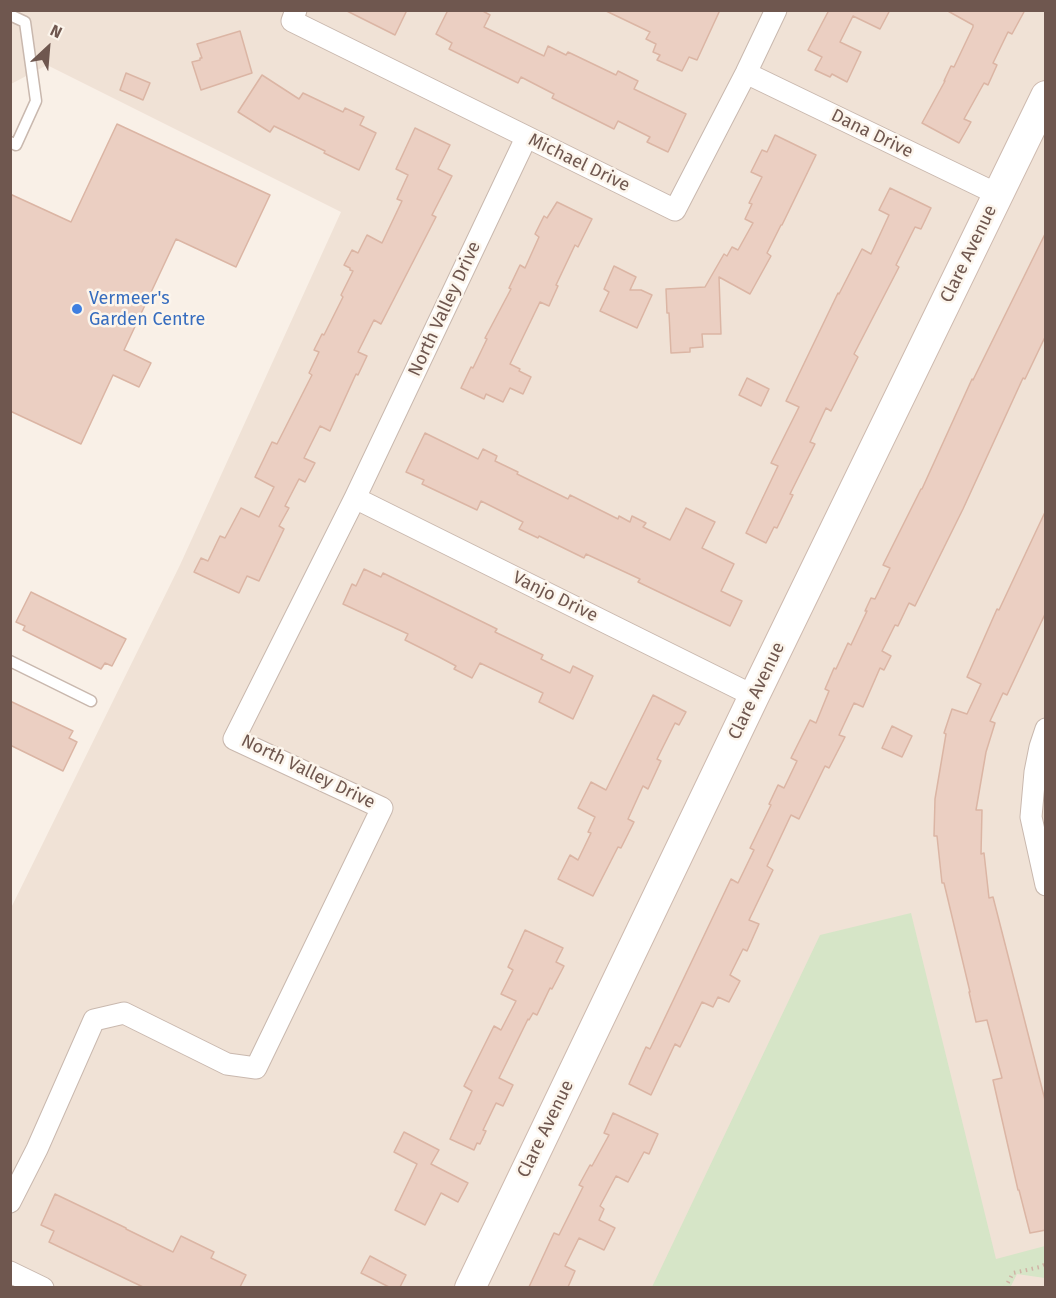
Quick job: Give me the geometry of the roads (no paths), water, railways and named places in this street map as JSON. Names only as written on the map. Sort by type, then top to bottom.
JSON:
[{"type":"street","name":"Michael Drive","points":[[296,10],[292,21],[675,210],[776,10]]},
{"type":"street","name":"Dana Drive","points":[[746,73],[998,194]]},
{"type":"street","name":"Clare Avenue","points":[[470,1287],[1046,96]]},
{"type":"street","name":"North Valley Drive","points":[[10,1202],[37,1149],[94,1020],[124,1013],[227,1064],[256,1068],[382,808],[234,739],[355,498],[526,138]]},
{"type":"street","name":"Vanjo Drive","points":[[355,498],[754,696]]},
{"type":"street","points":[[1046,729],[1035,772],[1031,817],[1046,885]]},
{"type":"street","points":[[10,1272],[43,1287]]},
{"type":"lane","points":[[10,15],[25,22],[36,101],[16,145],[10,142]]},
{"type":"lane","points":[[10,661],[91,701]]},
{"type":"place","name":"Vermeer's Garden Centre","points":[[77,309]]}]
